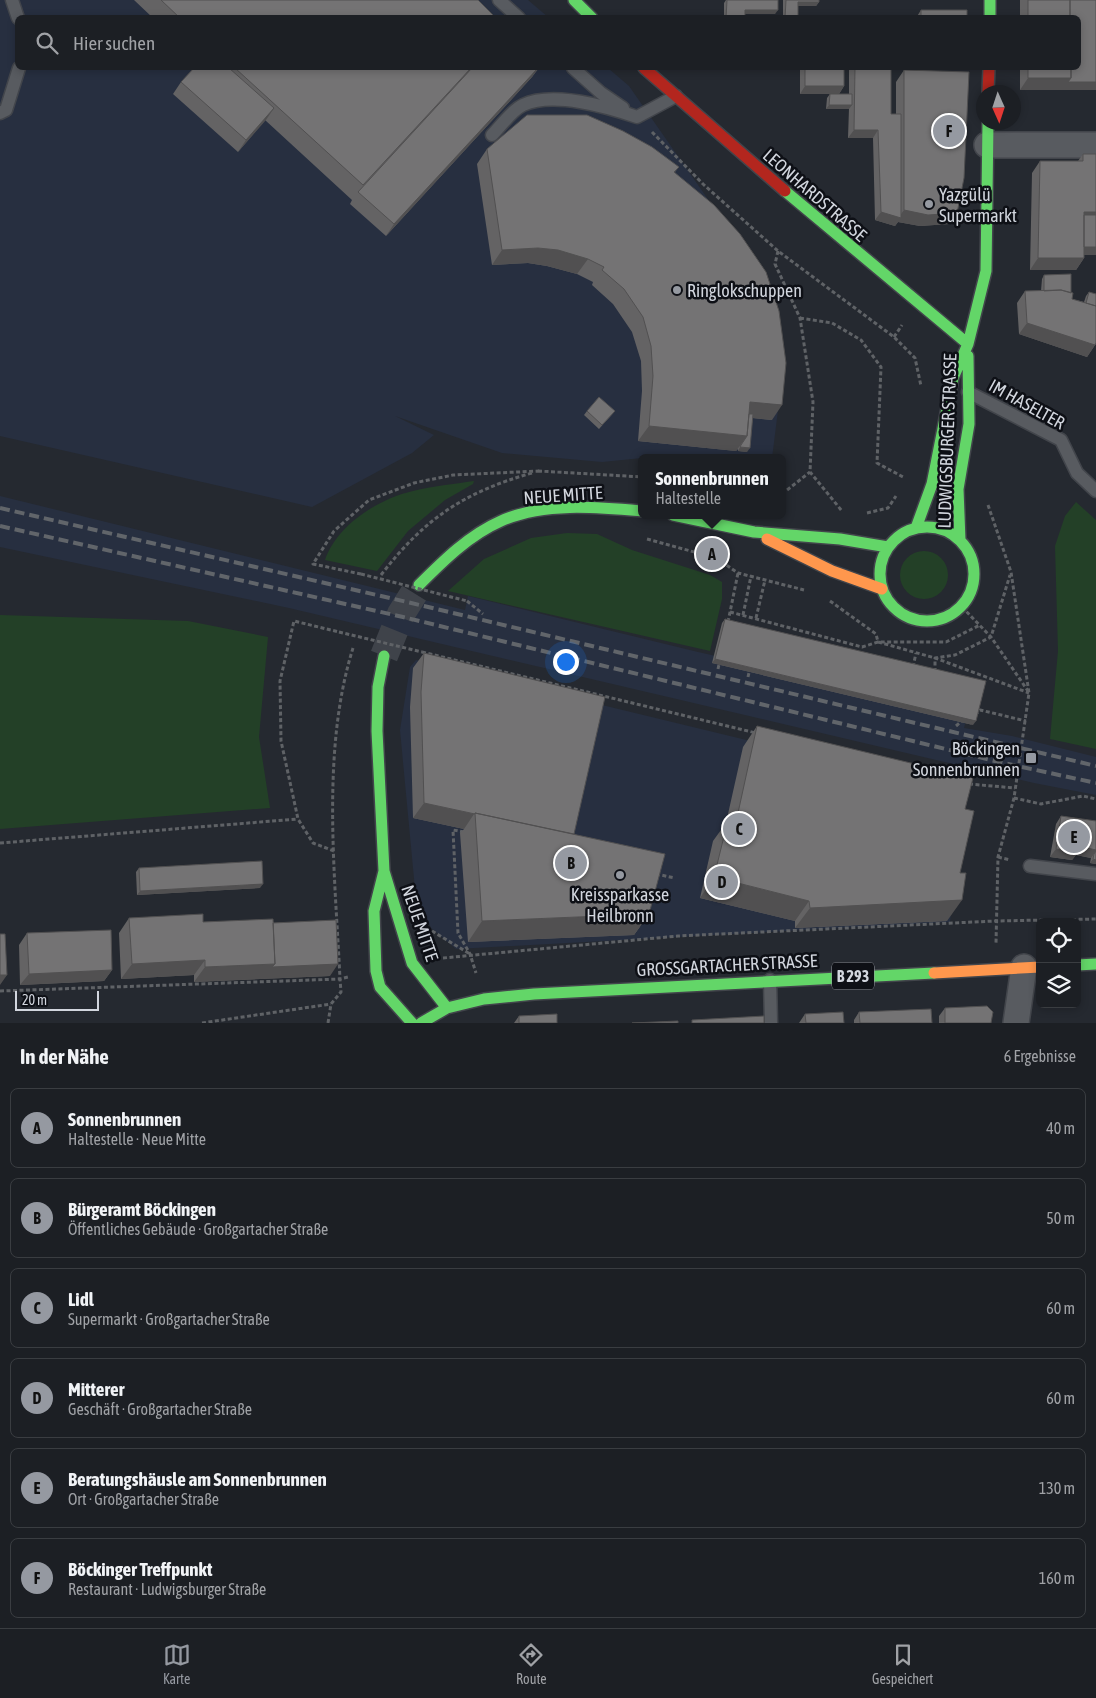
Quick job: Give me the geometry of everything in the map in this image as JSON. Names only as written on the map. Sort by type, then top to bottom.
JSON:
[{"type":"street","points":[[574,0],[589,15]]},
{"type":"street","points":[[990,0],[990,15]]},
{"type":"street","name":"LEONHARDSTRASSE","points":[[646,70],[832,232],[968,344]]},
{"type":"street","points":[[988,85],[989,70]]},
{"type":"street","points":[[987,134],[1096,145]]},
{"type":"street","name":"LUDWIGSBURGER STRASSE","points":[[916,528],[932,484],[948,412],[953,378],[968,344],[986,271],[987,134]]},
{"type":"street","name":"LUDWIGSBURGER STRASSE","points":[[960,540],[958,489],[968,424],[970,394],[968,344]]},
{"type":"street","name":"NEUE MITTE","points":[[419,584],[447,556],[484,531],[515,516],[588,508],[638,511]]},
{"type":"street","points":[[692,519],[754,532],[840,539],[888,547]]},
{"type":"street","points":[[916,528],[940,528],[960,540],[973,561],[973,585],[962,606],[941,619],[917,621],[895,610],[882,589],[880,567],[888,547],[900,535],[916,528]]},
{"type":"street","points":[[754,532],[832,571],[882,589]]},
{"type":"street","name":"NEUE MITTE","points":[[384,656],[378,687],[377,731],[384,870],[412,962],[447,1008]]},
{"type":"street","name":"NEUE MITTE","points":[[384,870],[374,911],[376,971],[380,987],[412,1023]]},
{"type":"street","points":[[1081,965],[1096,964]]},
{"type":"street","points":[[1016,1023],[1032,967]]},
{"type":"street","name":"GROSSGARTACHER STRASSE","points":[[421,1023],[447,1008],[484,999],[534,994],[1032,967]]},
{"type":"lane","points":[[12,0],[17,15]]},
{"type":"lane","points":[[499,0],[516,15]]},
{"type":"lane","points":[[0,113],[6,110],[18,70]]},
{"type":"lane","points":[[575,70],[601,93],[637,117]]},
{"type":"lane","points":[[492,135],[522,105],[556,99],[597,105],[637,117],[676,96]]},
{"type":"lane","name":"IM HASELTER","points":[[953,378],[970,394],[1061,440],[1077,473],[1096,491]]},
{"type":"lane","points":[[1030,866],[1096,874]]},
{"type":"lane","points":[[770,980],[771,1023]]},
{"type":"path","points":[[637,117],[703,184],[778,251],[901,344],[915,358],[922,382],[921,391]]},
{"type":"path","points":[[778,251],[775,264],[800,318],[814,402],[810,472],[845,514]]},
{"type":"path","points":[[800,318],[832,323],[861,340],[881,367],[877,463],[898,476],[907,479],[910,471]]},
{"type":"path","points":[[483,614],[467,601],[313,564],[334,531],[369,500],[414,483],[453,475],[539,471]]},
{"type":"path","points":[[786,491],[810,472]]},
{"type":"path","points":[[631,475],[638,476]]},
{"type":"path","points":[[987,502],[1011,572],[1029,693],[1014,798],[998,857],[995,921]]},
{"type":"path","points":[[644,538],[716,558],[738,573],[811,592]]},
{"type":"path","points":[[935,658],[955,655],[991,637],[1011,572]]},
{"type":"path","points":[[726,632],[738,573]]},
{"type":"path","points":[[743,615],[750,576]]},
{"type":"path","points":[[756,619],[764,580]]},
{"type":"path","points":[[828,600],[876,634],[878,642]]},
{"type":"path","points":[[962,606],[991,637],[1029,693]]},
{"type":"path","points":[[730,612],[862,647],[878,642],[946,642],[980,625]]},
{"type":"path","points":[[760,630],[763,621]]},
{"type":"path","points":[[334,851],[314,843],[298,819],[280,741],[280,681],[294,622],[758,733]]},
{"type":"path","points":[[878,642],[935,658],[1029,693]]},
{"type":"path","points":[[328,1023],[331,1004],[341,992],[334,851],[335,746],[342,683],[353,648]]},
{"type":"path","points":[[912,673],[916,653]]},
{"type":"path","points":[[718,669],[720,657]]},
{"type":"path","points":[[933,680],[935,658]]},
{"type":"path","points":[[748,677],[751,664]]},
{"type":"path","points":[[974,709],[1026,721]]},
{"type":"path","points":[[956,726],[966,717],[972,718],[980,710]]},
{"type":"path","points":[[959,782],[1015,788]]},
{"type":"path","points":[[1014,798],[1041,804],[1083,796],[1096,798]]},
{"type":"path","points":[[0,843],[298,819]]},
{"type":"path","points":[[470,954],[458,934],[453,830],[472,834]]},
{"type":"path","points":[[646,872],[675,878]]},
{"type":"path","points":[[412,962],[470,954],[678,936],[995,921],[1096,920]]},
{"type":"path","points":[[0,991],[340,979],[376,971]]},
{"type":"path","points":[[202,1023],[331,1004]]},
{"type":"shaded area","points":[[0,0],[528,0],[546,15],[15,15],[15,70],[610,70],[629,86],[765,281],[782,378],[772,454],[638,454],[638,458],[602,462],[502,453],[395,416],[434,435],[412,453],[312,507],[0,436]]},
{"type":"shaded area","points":[[0,496],[465,610],[468,596],[698,652],[968,712],[964,728],[1012,736],[1096,757],[1096,795],[1034,783],[289,608],[0,547]]},
{"type":"shaded area","points":[[416,660],[965,793],[950,922],[456,949],[431,928],[415,889],[400,730],[410,667]]},
{"type":"green space","points":[[474,481],[473,484],[445,500],[408,531],[377,571],[325,560],[331,547],[349,525],[360,515],[386,500],[436,486]]},
{"type":"green space","points":[[1076,502],[1096,520],[1096,749],[1050,739],[1058,651],[1055,546],[1065,516]]},
{"type":"green space","points":[[567,533],[597,534],[632,550],[710,575],[722,582],[722,599],[710,651],[448,591],[484,559],[531,538]]},
{"type":"green space","points":[[924,551],[933,553],[941,558],[946,566],[948,575],[946,584],[941,592],[933,597],[924,599],[915,597],[907,592],[902,584],[900,575],[902,566],[907,558],[915,553]]},
{"type":"green space","points":[[0,615],[188,621],[268,637],[259,737],[270,808],[0,829]]},
{"type":"building","points":[[161,0],[478,0],[493,15],[177,15]]},
{"type":"building","points":[[727,0],[778,0],[778,10],[745,10],[745,15],[726,15]]},
{"type":"building","points":[[786,0],[819,0],[819,2],[798,2],[798,15],[785,15]]},
{"type":"building","points":[[1028,0],[1070,0],[1070,15],[1028,15]]},
{"type":"building","points":[[1070,0],[1096,0],[1096,82],[1068,82],[1071,78],[1071,70],[1081,70],[1081,15],[1070,15]]},
{"type":"building","points":[[921,10],[967,10],[967,15],[921,15]]},
{"type":"building","points":[[192,70],[231,70],[274,108],[246,140],[181,82]]},
{"type":"building","points":[[237,70],[469,70],[363,185]]},
{"type":"building","points":[[470,70],[536,70],[394,224],[358,192]]},
{"type":"building","points":[[805,70],[844,70],[844,86],[805,86]]},
{"type":"building","points":[[855,70],[891,70],[891,114],[901,114],[901,218],[881,212],[878,130],[854,130]]},
{"type":"building","points":[[904,70],[969,72],[964,178],[957,213],[928,215],[904,210]]},
{"type":"building","points":[[1028,70],[1071,70],[1071,78],[1028,78]]},
{"type":"building","points":[[830,94],[852,94],[852,105],[829,105]]},
{"type":"building","name":"Ringlokschuppen","points":[[527,115],[587,115],[623,131],[652,147],[679,167],[674,172],[714,205],[740,234],[766,272],[779,311],[786,363],[782,405],[750,402],[747,436],[649,426],[653,376],[651,346],[643,317],[624,289],[602,270],[604,267],[588,259],[558,250],[538,248],[502,250],[487,149]]},
{"type":"building","points":[[1083,154],[1096,154],[1096,212],[1084,212],[1084,258],[1038,258],[1040,161],[1083,161]]},
{"type":"building","points":[[1084,215],[1096,215],[1096,247],[1084,247]]},
{"type":"building","points":[[1071,274],[1071,293],[1061,290],[1044,291],[1044,275]]},
{"type":"building","points":[[1061,290],[1073,293],[1072,299],[1096,306],[1095,345],[1027,323],[1025,291]]},
{"type":"building","points":[[1089,292],[1096,294],[1096,306],[1086,303]]},
{"type":"building","points":[[599,397],[615,411],[602,425],[587,411]]},
{"type":"building","points":[[749,414],[753,414],[750,448],[740,447],[747,436]]},
{"type":"building","points":[[725,619],[986,681],[976,721],[715,659]]},
{"type":"building","points":[[424,653],[605,697],[574,834],[424,803],[421,692]]},
{"type":"building","points":[[757,726],[973,778],[965,809],[974,811],[960,873],[966,873],[962,900],[810,908],[809,901],[714,877],[728,820],[736,822]]},
{"type":"building","points":[[475,813],[665,854],[649,914],[482,921]]},
{"type":"building","points":[[1061,816],[1096,821],[1096,850],[1079,846],[1078,852],[1056,849]]},
{"type":"building","points":[[1096,851],[1096,860],[1093,859]]},
{"type":"building","points":[[262,861],[263,884],[140,891],[139,868]]},
{"type":"building","points":[[203,914],[203,922],[273,919],[275,964],[205,967],[205,960],[132,964],[129,918]]},
{"type":"building","points":[[336,920],[338,964],[272,967],[275,964],[273,923]]},
{"type":"building","points":[[111,930],[112,970],[29,974],[27,933]]},
{"type":"building","points":[[0,934],[5,934],[7,975],[0,975]]},
{"type":"building","points":[[987,1006],[993,1012],[991,1023],[945,1023],[945,1008]]},
{"type":"building","points":[[931,1009],[932,1023],[860,1023],[859,1012]]},
{"type":"building","points":[[843,1012],[844,1023],[806,1023],[805,1014]]},
{"type":"building","points":[[557,1014],[557,1023],[519,1023],[519,1016]]},
{"type":"building","points":[[764,1016],[764,1023],[692,1023],[692,1020]]},
{"type":"building","points":[[678,1021],[678,1023],[632,1023]]},
{"type":"tunnel","points":[[384,656],[401,614],[419,585]]},
{"type":"railway","points":[[0,508],[407,602],[1096,766]]},
{"type":"railway","points":[[0,526],[403,617],[999,762],[1096,783]]},
{"type":"traffic: fast","points":[[574,0],[589,15]]},
{"type":"traffic: fast","points":[[990,0],[990,15]]},
{"type":"traffic: fast","points":[[916,528],[932,484],[953,378],[968,344],[986,271],[988,130]]},
{"type":"traffic: fast","points":[[785,191],[968,344]]},
{"type":"traffic: fast","points":[[960,540],[958,489],[969,424],[968,356]]},
{"type":"traffic: fast","points":[[419,585],[467,541],[489,527],[517,515],[552,508],[570,507],[638,511]]},
{"type":"traffic: fast","points":[[692,519],[754,532],[840,539],[888,547]]},
{"type":"traffic: fast","points":[[927,527],[945,531],[960,541],[970,556],[974,574],[970,592],[960,607],[945,617],[927,621],[909,617],[894,607],[884,592],[880,574],[884,556],[894,541],[909,531],[927,527]]},
{"type":"traffic: fast","points":[[384,656],[378,687],[377,731],[384,871],[412,963],[447,1008]]},
{"type":"traffic: fast","points":[[384,871],[374,911],[376,971],[380,987],[412,1023]]},
{"type":"traffic: fast","points":[[1081,965],[1096,964]]},
{"type":"traffic: fast","points":[[421,1023],[447,1008],[484,999],[534,994],[934,973]]},
{"type":"traffic: slow","points":[[767,539],[832,571],[882,589]]},
{"type":"traffic: slow","points":[[934,973],[1036,967]]},
{"type":"traffic: jam","points":[[646,70],[785,191]]},
{"type":"traffic: jam","points":[[988,85],[989,70]]},
{"type":"place","name":"Böckinger Treffpunkt","points":[[949,131]]},
{"type":"place","name":"Yazgülü Supermarkt","points":[[929,204]]},
{"type":"place","name":"Ringlokschuppen","points":[[677,290]]},
{"type":"place","name":"Sonnenbrunnen","points":[[712,554]]},
{"type":"place","name":"Böckingen Sonnenbrunnen","points":[[1031,758]]},
{"type":"place","name":"Lidl","points":[[739,829]]},
{"type":"place","name":"Beratungshäusle am Sonnenbrunnen","points":[[1074,837]]},
{"type":"place","name":"Bürgeramt Böckingen","points":[[571,863]]},
{"type":"place","name":"Kreissparkasse Heilbronn","points":[[620,875]]},
{"type":"place","name":"Mitterer","points":[[722,882]]}]
